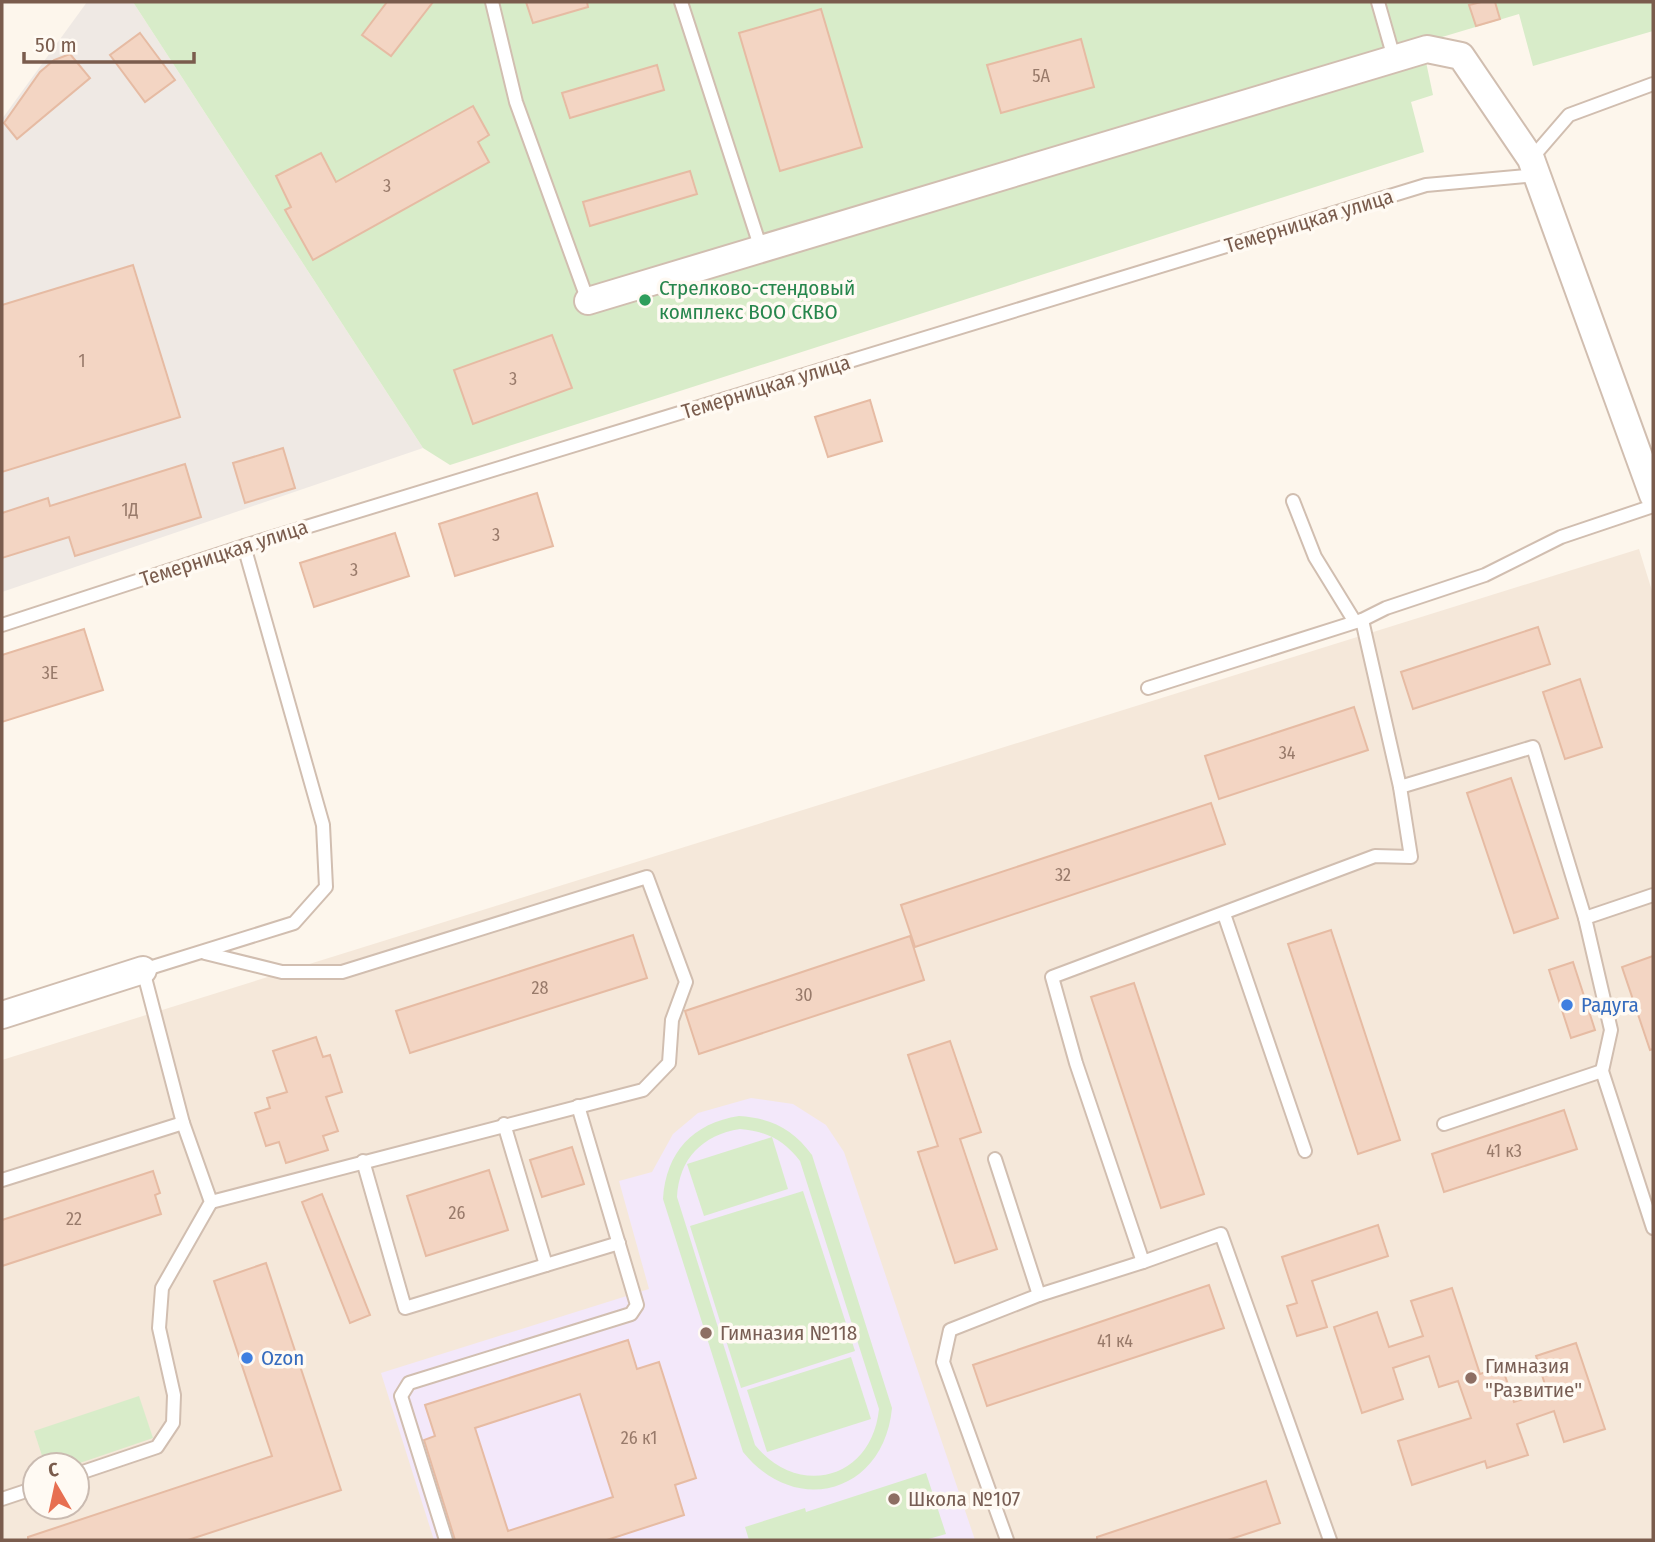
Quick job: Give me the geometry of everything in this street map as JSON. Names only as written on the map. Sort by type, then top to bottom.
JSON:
[{"type":"street","points":[[588,301],[1427,49],[1461,56],[1534,167],[1653,495]]},
{"type":"street","points":[[2,1015],[143,970]]},
{"type":"lane","points":[[492,2],[516,102],[588,301]]},
{"type":"lane","points":[[681,2],[761,249]]},
{"type":"lane","points":[[1378,2],[1394,58]]},
{"type":"lane","points":[[1534,167],[1569,115],[1653,84]]},
{"type":"lane","name":"Темерницкая улица","points":[[2,625],[244,546],[1426,185],[1534,167]]},
{"type":"lane","points":[[1143,1262],[1076,1063],[1052,977],[1375,856],[1411,857],[1400,787],[1358,621],[1315,557],[1293,501]]},
{"type":"lane","points":[[1148,688],[1358,621],[1386,608],[1485,575],[1561,537],[1653,506]]},
{"type":"lane","points":[[211,1202],[183,1124],[143,970],[294,923],[326,887],[323,825],[244,546]]},
{"type":"lane","points":[[1400,787],[1533,747],[1586,918],[1611,1030],[1602,1071],[1653,1228]]},
{"type":"lane","points":[[91,1469],[157,1447],[173,1423],[174,1395],[159,1328],[162,1288],[211,1202],[643,1090],[668,1063],[672,1020],[686,982],[648,877],[342,972],[282,972],[204,953]]},
{"type":"lane","points":[[1586,918],[1653,895]]},
{"type":"lane","points":[[1224,914],[1305,1151]]},
{"type":"lane","points":[[1444,1124],[1602,1071]]},
{"type":"lane","points":[[446,1540],[401,1396],[409,1383],[631,1314],[637,1305],[578,1106]]},
{"type":"lane","points":[[2,1180],[183,1124]]},
{"type":"lane","points":[[504,1124],[546,1265]]},
{"type":"lane","points":[[995,1159],[1039,1296]]},
{"type":"lane","points":[[363,1161],[405,1308],[619,1243]]},
{"type":"lane","points":[[1007,1540],[943,1362],[950,1330],[1039,1296],[1221,1234],[1330,1540]]},
{"type":"lane","points":[[2,1499],[21,1493]]},
{"type":"shaded area","points":[[87,2],[133,2],[423,448],[2,592],[2,119]]},
{"type":"shaded area","points":[[1639,549],[1653,594],[1653,1540],[2,1540],[2,1060]]},
{"type":"shaded area","name":"Гимназия №118","points":[[751,1098],[793,1104],[826,1125],[844,1152],[975,1540],[434,1540],[381,1373],[649,1289],[619,1181],[652,1172],[673,1134],[698,1113]]},
{"type":"green space","name":"Стрелково-стендовый комплекс ВОО СКВО","points":[[133,2],[1653,2],[1653,31],[1533,66],[1519,14],[1422,43],[1433,95],[1411,102],[1424,152],[450,465],[423,448]]},
{"type":"green space","points":[[739,1116],[771,1122],[797,1138],[812,1155],[892,1408],[885,1437],[873,1460],[855,1477],[834,1487],[811,1489],[788,1485],[764,1473],[743,1452],[663,1199],[670,1167],[685,1142],[708,1125]],"holes":[[[749,1130],[766,1134],[781,1142],[800,1161],[879,1409],[873,1433],[863,1452],[848,1465],[831,1473],[812,1476],[792,1472],[773,1462],[755,1445],[677,1197],[682,1171],[695,1151],[704,1143],[726,1132]]]},
{"type":"green space","points":[[772,1137],[788,1189],[704,1216],[687,1164]]},
{"type":"green space","points":[[803,1191],[855,1351],[741,1388],[690,1226]]},
{"type":"green space","points":[[851,1357],[871,1419],[767,1452],[747,1390]]},
{"type":"green space","points":[[139,1396],[153,1438],[91,1459],[91,1451],[40,1451],[34,1431]]},
{"type":"green space","name":"Школа №107","points":[[926,1473],[946,1534],[925,1540],[749,1540],[745,1527],[805,1508],[806,1512]]},
{"type":"building","points":[[387,2],[433,2],[391,56],[362,35]]},
{"type":"building","points":[[526,2],[587,2],[588,7],[533,23]]},
{"type":"building","points":[[1495,2],[1500,19],[1476,26],[1469,5]]},
{"type":"building","points":[[821,9],[862,147],[780,171],[739,33]]},
{"type":"building","points":[[140,33],[175,80],[145,102],[110,55]]},
{"type":"building","points":[[1081,39],[1094,87],[1001,113],[987,65]]},
{"type":"building","points":[[70,54],[90,78],[17,139],[4,123],[40,72],[54,60]]},
{"type":"building","points":[[657,65],[664,90],[570,118],[562,93]]},
{"type":"building","points":[[473,106],[489,135],[478,142],[489,162],[313,260],[285,210],[291,207],[276,176],[321,153],[336,182]]},
{"type":"building","points":[[690,171],[697,194],[590,226],[583,202]]},
{"type":"building","points":[[133,265],[180,417],[2,472],[2,305]]},
{"type":"building","points":[[552,335],[572,388],[473,424],[454,370]]},
{"type":"building","points":[[870,400],[882,441],[828,457],[815,417]]},
{"type":"building","points":[[283,448],[295,488],[245,503],[233,463]]},
{"type":"building","points":[[185,464],[201,517],[75,556],[69,537],[2,558],[2,513],[48,498],[50,506]]},
{"type":"building","points":[[537,493],[553,546],[455,576],[439,524]]},
{"type":"building","points":[[395,533],[409,576],[314,607],[300,563]]},
{"type":"building","points":[[1538,627],[1550,664],[1413,709],[1401,672]]},
{"type":"building","points":[[84,629],[103,690],[2,722],[2,655]]},
{"type":"building","points":[[1580,679],[1602,747],[1565,759],[1543,692]]},
{"type":"building","points":[[1354,707],[1368,750],[1219,799],[1205,756]]},
{"type":"building","points":[[1511,778],[1558,918],[1514,933],[1467,793]]},
{"type":"building","points":[[1211,803],[1225,844],[915,947],[901,905]]},
{"type":"building","points":[[1331,930],[1400,1140],[1358,1154],[1288,944]]},
{"type":"building","points":[[633,935],[647,978],[410,1053],[396,1011]]},
{"type":"building","points":[[910,936],[924,980],[699,1054],[685,1011]]},
{"type":"building","points":[[1653,956],[1653,1049],[1650,1050],[1622,967]]},
{"type":"building","points":[[1573,962],[1595,1030],[1571,1038],[1549,970]]},
{"type":"building","points":[[1134,983],[1204,1194],[1161,1208],[1091,997]]},
{"type":"building","points":[[316,1037],[323,1057],[330,1055],[342,1092],[326,1097],[338,1131],[323,1136],[328,1150],[286,1163],[279,1142],[266,1146],[255,1113],[270,1108],[267,1098],[287,1092],[273,1051]]},
{"type":"building","points":[[950,1041],[981,1132],[960,1139],[997,1249],[955,1263],[918,1152],[938,1146],[908,1055]]},
{"type":"building","points":[[1564,1110],[1577,1149],[1444,1192],[1432,1154]]},
{"type":"building","points":[[572,1147],[584,1184],[542,1197],[530,1160]]},
{"type":"building","points":[[489,1170],[508,1230],[426,1256],[407,1196]]},
{"type":"building","points":[[153,1171],[160,1193],[155,1195],[161,1214],[2,1266],[2,1220]]},
{"type":"building","points":[[322,1194],[370,1315],[350,1323],[302,1202]]},
{"type":"building","points":[[1378,1225],[1388,1256],[1312,1281],[1327,1327],[1297,1336],[1287,1306],[1297,1303],[1282,1257]]},
{"type":"building","points":[[266,1263],[341,1490],[188,1540],[28,1540],[28,1537],[76,1521],[91,1521],[91,1516],[272,1456],[214,1281]]},
{"type":"building","points":[[1209,1285],[1224,1328],[987,1406],[973,1365]]},
{"type":"building","name":"Гимназия \"Развитие\"","points":[[1452,1288],[1480,1374],[1502,1367],[1514,1402],[1547,1391],[1536,1356],[1576,1343],[1605,1429],[1564,1442],[1554,1411],[1517,1424],[1528,1455],[1487,1468],[1485,1461],[1412,1485],[1398,1441],[1471,1418],[1458,1381],[1439,1387],[1429,1356],[1393,1368],[1403,1399],[1362,1413],[1334,1327],[1377,1312],[1389,1347],[1423,1336],[1411,1301]]},
{"type":"building","points":[[628,1340],[637,1369],[659,1362],[696,1478],[675,1485],[684,1515],[607,1540],[455,1540],[424,1440],[435,1436],[425,1405]],"holes":[[[580,1394],[613,1497],[508,1531],[475,1428]]]},
{"type":"building","points":[[1266,1481],[1280,1523],[1228,1540],[1097,1540],[1097,1537]]},
{"type":"place","name":"Стрелково-стендовый комплекс ВОО СКВО","points":[[645,300]]},
{"type":"place","name":"Радуга","points":[[1567,1005]]},
{"type":"place","name":"Гимназия №118","points":[[706,1333]]},
{"type":"place","name":"Ozon","points":[[247,1358]]},
{"type":"place","name":"Гимназия \"Развитие\"","points":[[1471,1378]]},
{"type":"place","name":"Школа №107","points":[[894,1499]]}]
